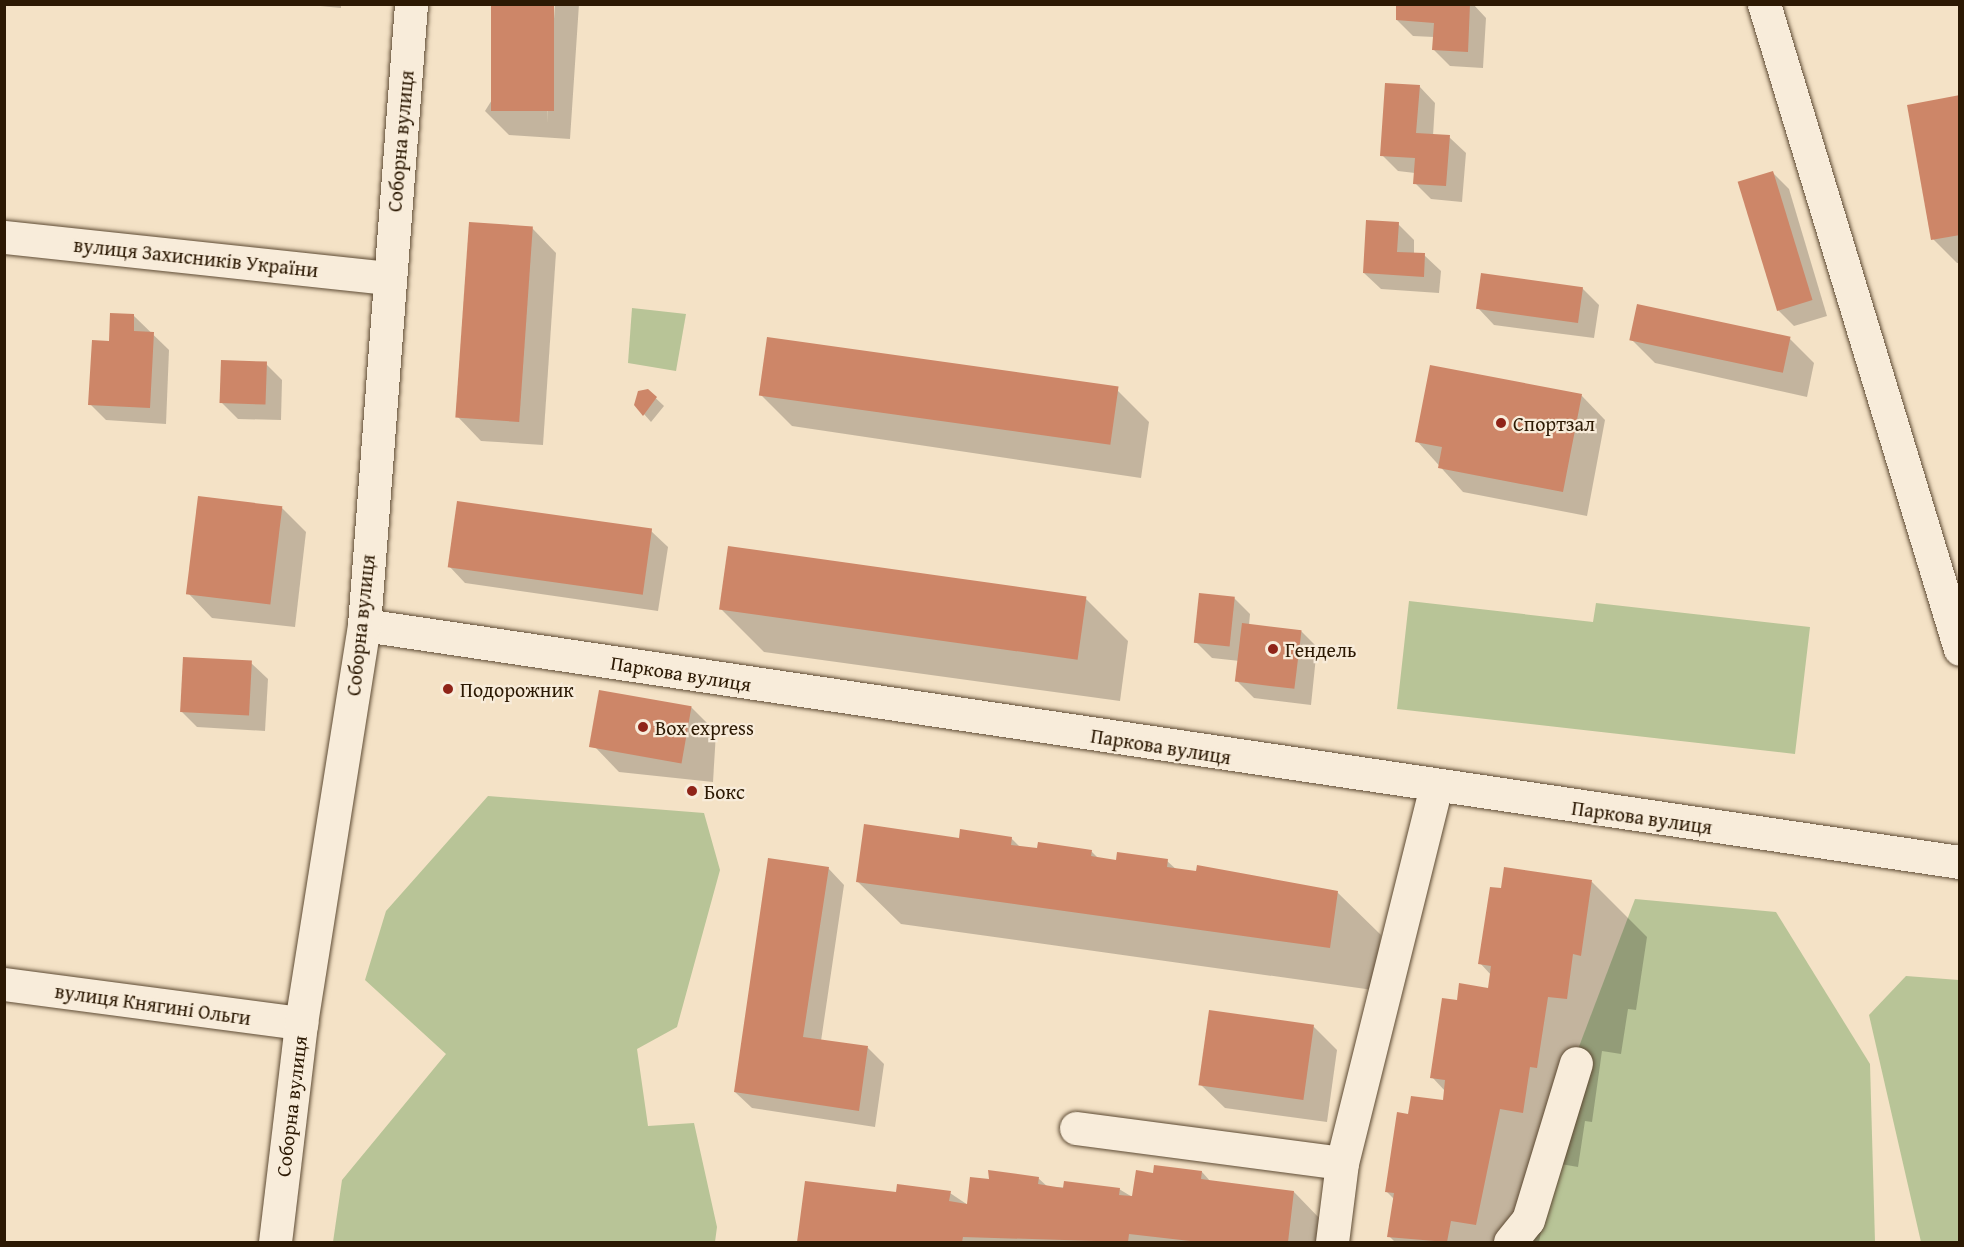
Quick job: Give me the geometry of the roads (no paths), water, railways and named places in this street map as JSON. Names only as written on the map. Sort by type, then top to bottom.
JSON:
[{"type":"street","name":"Соборна вулиця","points":[[275,1242],[302,1023],[364,625],[388,278],[411,4]]},
{"type":"street","points":[[1764,4],[1959,649]]},
{"type":"street","name":"вулиця Захисників України","points":[[4,237],[388,278]]},
{"type":"street","name":"Паркова вулиця","points":[[364,625],[1436,787],[1959,862]]},
{"type":"street","points":[[1332,1242],[1342,1163],[1436,787]]},
{"type":"street","name":"вулиця Княгині Ольги","points":[[4,984],[302,1023]]},
{"type":"street","points":[[1510,1242],[1528,1220],[1576,1063]]},
{"type":"street","points":[[1076,1128],[1342,1163]]},
{"type":"place","name":"Спортзал","points":[[1501,423]]},
{"type":"place","name":"Гендель","points":[[1273,649]]},
{"type":"place","name":"Подорожник","points":[[448,689]]},
{"type":"place","name":"Box express","points":[[643,727]]},
{"type":"place","name":"Бокс","points":[[692,791]]}]
